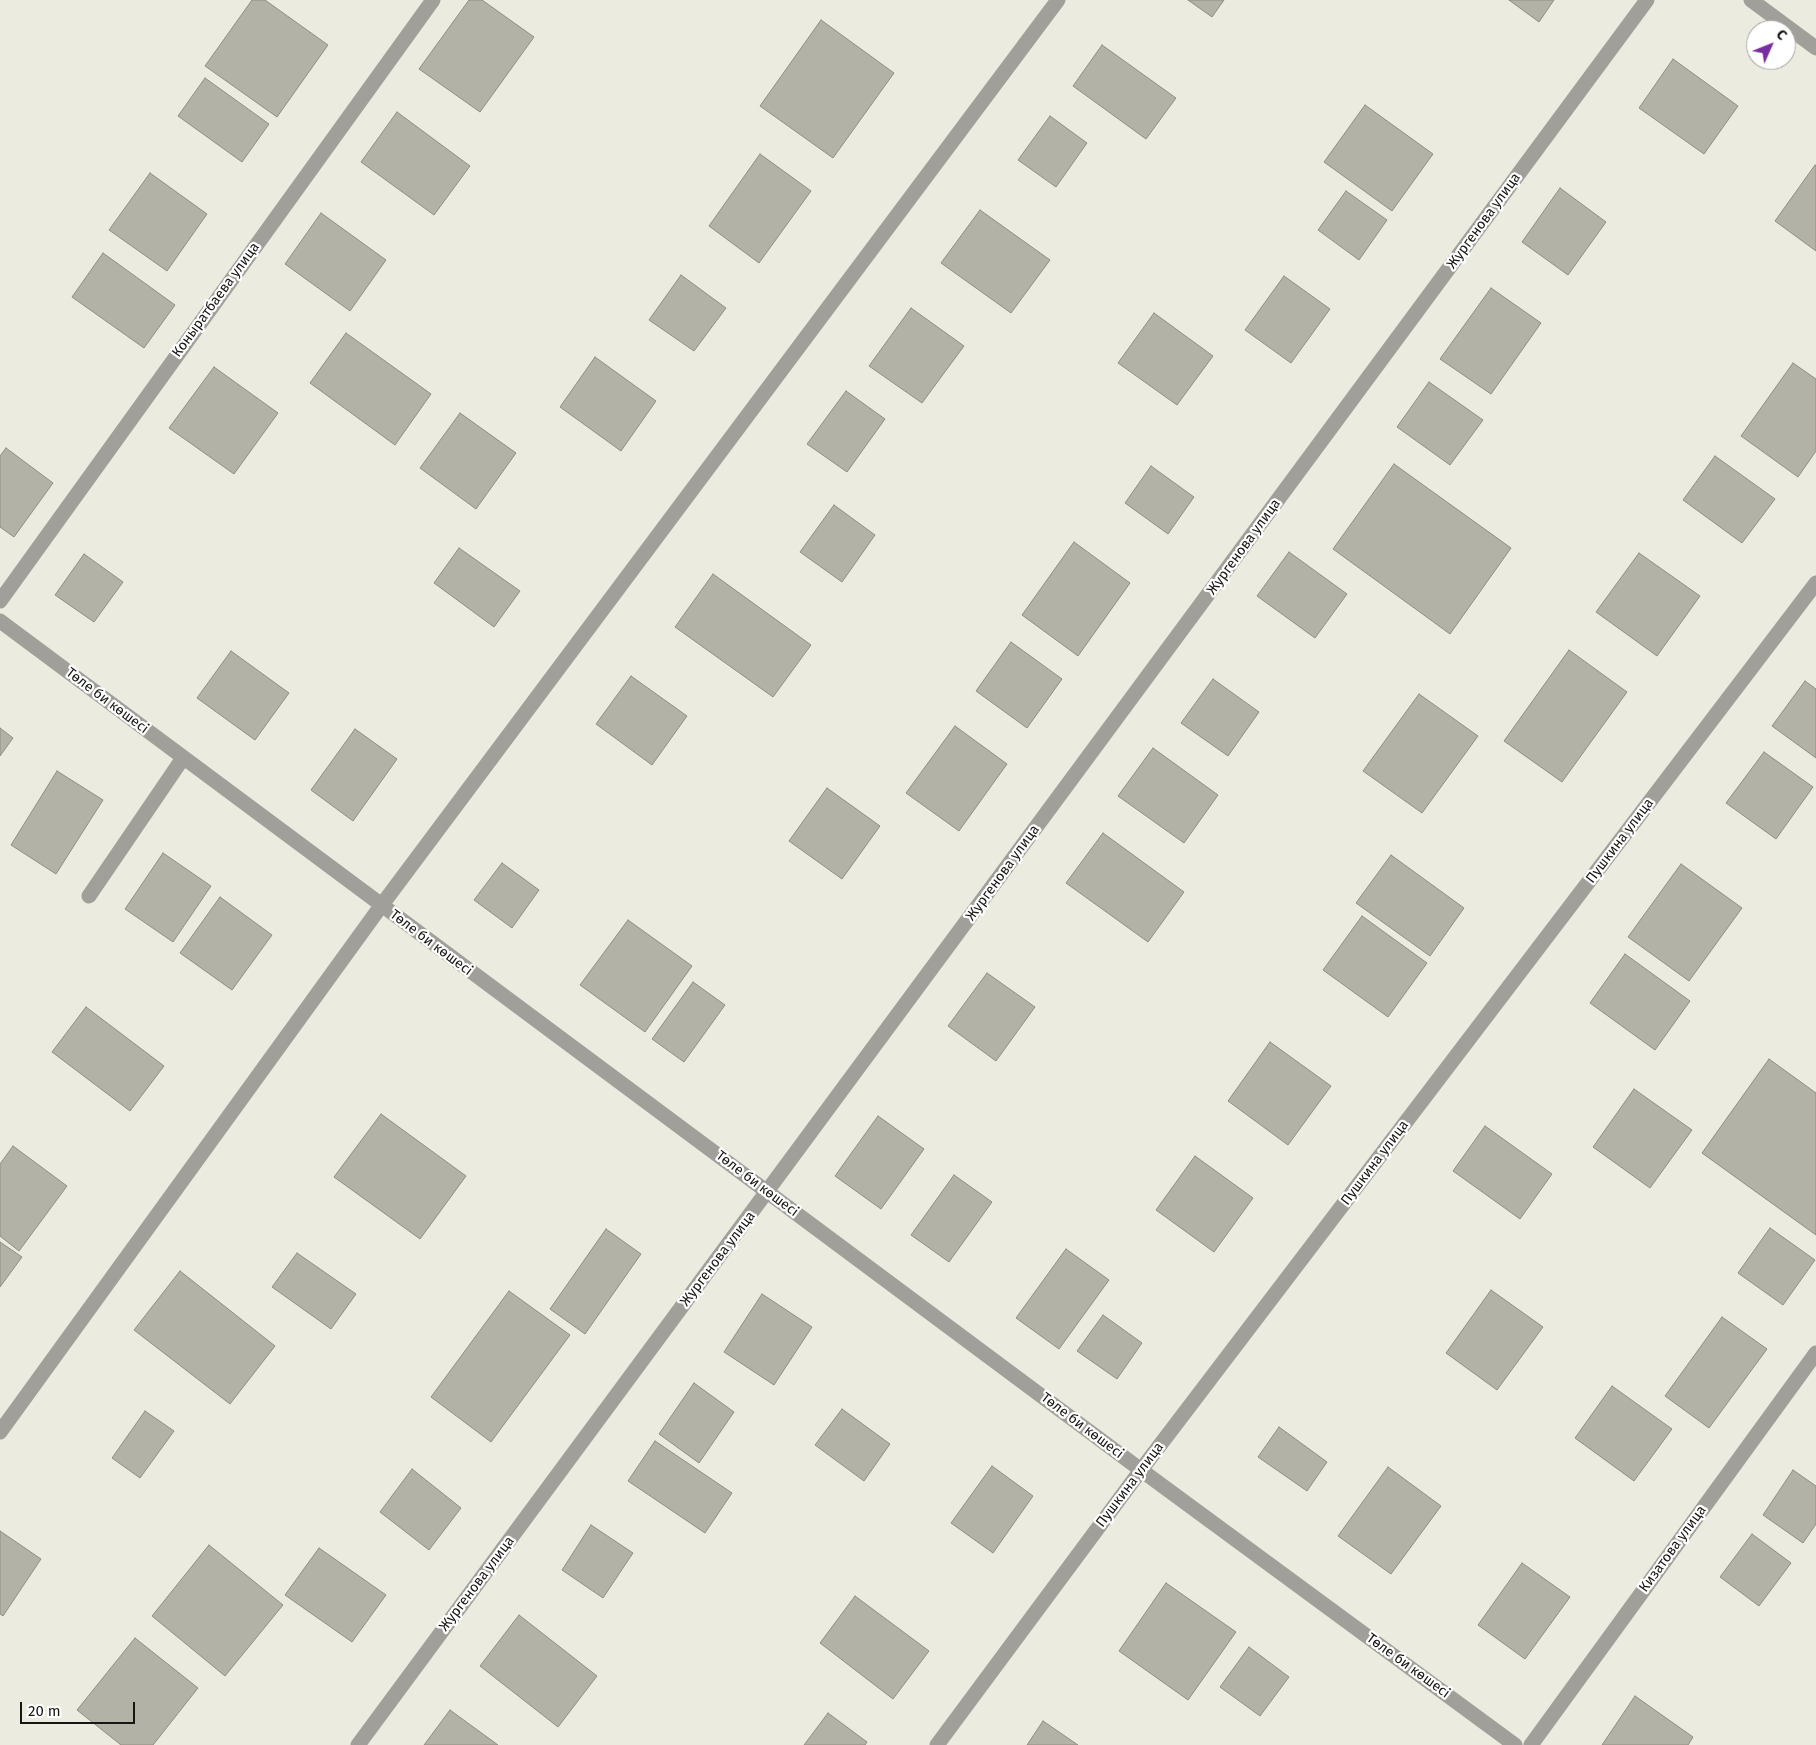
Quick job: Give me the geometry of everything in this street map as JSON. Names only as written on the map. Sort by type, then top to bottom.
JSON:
[{"type":"street","name":"Коныратбаева улица","points":[[0,600],[433,0]]},
{"type":"street","points":[[0,1432],[381,906],[1058,0]]},
{"type":"street","name":"Жургенова улица","points":[[358,1745],[1648,0]]},
{"type":"street","points":[[1751,0],[1816,48]]},
{"type":"street","name":"Пушкина улица","points":[[937,1745],[1141,1470],[1816,583]]},
{"type":"street","name":"Төле би көшесі","points":[[0,621],[1141,1470],[1515,1745]]},
{"type":"street","points":[[89,896],[184,758]]},
{"type":"street","name":"Кизатова улица","points":[[1531,1745],[1816,1353]]},
{"type":"building","points":[[252,0],[265,0],[328,45],[277,117],[205,66]]},
{"type":"building","points":[[469,0],[482,0],[534,37],[480,112],[419,69]]},
{"type":"building","points":[[1188,0],[1224,0],[1212,17]]},
{"type":"building","points":[[1509,0],[1554,0],[1539,22]]},
{"type":"building","points":[[821,20],[894,73],[833,158],[760,106]]},
{"type":"building","points":[[1102,45],[1176,98],[1146,139],[1073,86]]},
{"type":"building","points":[[1673,59],[1738,106],[1704,154],[1639,108]]},
{"type":"building","points":[[205,78],[269,124],[242,162],[178,116]]},
{"type":"building","points":[[1365,105],[1433,154],[1392,211],[1324,162]]},
{"type":"building","points":[[397,112],[470,166],[434,215],[361,162]]},
{"type":"building","points":[[1050,116],[1087,143],[1056,187],[1018,160]]},
{"type":"building","points":[[760,154],[811,191],[759,263],[709,226]]},
{"type":"building","points":[[1816,166],[1816,251],[1775,221]]},
{"type":"building","points":[[150,173],[207,214],[167,271],[109,230]]},
{"type":"building","points":[[1560,188],[1606,222],[1568,275],[1522,242]]},
{"type":"building","points":[[1346,191],[1387,220],[1359,260],[1318,230]]},
{"type":"building","points":[[980,210],[1050,260],[1011,313],[941,263]]},
{"type":"building","points":[[321,213],[386,260],[350,311],[285,264]]},
{"type":"building","points":[[103,253],[175,305],[144,348],[72,297]]},
{"type":"building","points":[[681,275],[726,308],[694,351],[649,320]]},
{"type":"building","points":[[1284,276],[1330,309],[1291,363],[1245,330]]},
{"type":"building","points":[[1491,288],[1541,323],[1491,394],[1440,359]]},
{"type":"building","points":[[911,308],[964,346],[922,403],[869,366]]},
{"type":"building","points":[[1154,313],[1213,356],[1177,405],[1118,363]]},
{"type":"building","points":[[346,333],[431,394],[395,445],[310,383]]},
{"type":"building","points":[[595,357],[656,401],[621,451],[560,407]]},
{"type":"building","points":[[1793,363],[1816,379],[1816,451],[1798,477],[1741,436]]},
{"type":"building","points":[[214,367],[278,413],[234,474],[169,428]]},
{"type":"building","points":[[1429,382],[1483,420],[1450,465],[1397,427]]},
{"type":"building","points":[[846,391],[885,419],[847,472],[807,444]]},
{"type":"building","points":[[460,413],[516,453],[476,509],[420,468]]},
{"type":"building","points":[[6,448],[53,483],[14,537],[0,527],[0,456]]},
{"type":"building","points":[[1715,456],[1775,499],[1742,543],[1683,500]]},
{"type":"building","points":[[1394,464],[1511,548],[1450,634],[1333,549]]},
{"type":"building","points":[[1151,466],[1194,497],[1168,534],[1125,503]]},
{"type":"building","points":[[834,505],[875,535],[842,582],[800,552]]},
{"type":"building","points":[[1074,542],[1130,583],[1078,656],[1022,615]]},
{"type":"building","points":[[459,548],[520,591],[494,627],[434,583]]},
{"type":"building","points":[[1289,552],[1347,594],[1315,638],[1257,596]]},
{"type":"building","points":[[1639,553],[1700,596],[1657,656],[1596,612]]},
{"type":"building","points":[[84,554],[123,582],[94,622],[55,595]]},
{"type":"building","points":[[713,574],[811,645],[773,697],[675,627]]},
{"type":"building","points":[[1011,642],[1062,679],[1027,728],[976,691]]},
{"type":"building","points":[[1569,650],[1627,692],[1562,782],[1504,741]]},
{"type":"building","points":[[231,651],[289,693],[255,740],[197,698]]},
{"type":"building","points":[[631,676],[687,716],[652,765],[596,724]]},
{"type":"building","points":[[1213,679],[1259,712],[1228,756],[1181,723]]},
{"type":"building","points":[[1805,681],[1816,689],[1816,758],[1772,726]]},
{"type":"building","points":[[1419,694],[1478,736],[1422,813],[1363,771]]},
{"type":"building","points":[[955,726],[1007,764],[959,831],[906,793]]},
{"type":"building","points":[[0,728],[13,738],[0,756]]},
{"type":"building","points":[[355,729],[397,759],[353,821],[311,790]]},
{"type":"building","points":[[1153,748],[1218,795],[1184,843],[1118,796]]},
{"type":"building","points":[[1764,752],[1813,787],[1776,839],[1726,803]]},
{"type":"building","points":[[57,771],[103,800],[56,874],[11,845]]},
{"type":"building","points":[[827,788],[880,826],[842,879],[789,841]]},
{"type":"building","points":[[1103,833],[1184,892],[1148,942],[1066,883]]},
{"type":"building","points":[[163,853],[211,886],[173,942],[125,909]]},
{"type":"building","points":[[1391,855],[1464,908],[1430,956],[1356,903]]},
{"type":"building","points":[[502,863],[539,890],[512,928],[474,900]]},
{"type":"building","points":[[1681,864],[1742,908],[1689,981],[1628,937]]},
{"type":"building","points":[[220,897],[272,935],[232,990],[180,953]]},
{"type":"building","points":[[1362,916],[1427,963],[1388,1017],[1323,970]]},
{"type":"building","points":[[628,920],[692,966],[645,1032],[580,985]]},
{"type":"building","points":[[1625,954],[1690,1001],[1655,1050],[1590,1003]]},
{"type":"building","points":[[987,973],[1035,1007],[996,1061],[948,1026]]},
{"type":"building","points":[[693,982],[725,1005],[684,1062],[652,1039]]},
{"type":"building","points":[[86,1007],[164,1066],[130,1111],[52,1052]]},
{"type":"building","points":[[1270,1042],[1331,1086],[1288,1145],[1228,1101]]},
{"type":"building","points":[[1769,1059],[1816,1093],[1816,1235],[1702,1153]]},
{"type":"building","points":[[1634,1089],[1692,1130],[1650,1188],[1593,1147]]},
{"type":"building","points":[[381,1114],[466,1176],[420,1239],[334,1177]]},
{"type":"building","points":[[878,1116],[924,1149],[881,1209],[835,1176]]},
{"type":"building","points":[[1485,1126],[1552,1174],[1520,1219],[1453,1171]]},
{"type":"building","points":[[13,1146],[67,1186],[19,1251],[0,1236],[0,1164]]},
{"type":"building","points":[[1195,1156],[1253,1198],[1214,1252],[1156,1210]]},
{"type":"building","points":[[954,1175],[992,1202],[949,1262],[911,1235]]},
{"type":"building","points":[[1770,1228],[1815,1260],[1783,1305],[1738,1273]]},
{"type":"building","points":[[606,1229],[641,1254],[585,1334],[550,1309]]},
{"type":"building","points":[[0,1242],[22,1257],[0,1287]]},
{"type":"building","points":[[1066,1249],[1109,1280],[1059,1349],[1016,1318]]},
{"type":"building","points":[[297,1253],[356,1294],[331,1329],[272,1287]]},
{"type":"building","points":[[180,1271],[275,1346],[230,1404],[134,1330]]},
{"type":"building","points":[[1491,1290],[1543,1327],[1497,1390],[1446,1353]]},
{"type":"building","points":[[509,1291],[570,1335],[491,1442],[431,1397]]},
{"type":"building","points":[[762,1294],[812,1327],[774,1385],[724,1352]]},
{"type":"building","points":[[1103,1315],[1142,1343],[1117,1379],[1077,1351]]},
{"type":"building","points":[[1722,1317],[1767,1349],[1709,1428],[1665,1396]]},
{"type":"building","points":[[694,1383],[734,1412],[699,1463],[659,1434]]},
{"type":"building","points":[[1612,1386],[1672,1429],[1634,1481],[1575,1438]]},
{"type":"building","points":[[842,1409],[890,1444],[864,1481],[815,1445]]},
{"type":"building","points":[[145,1411],[174,1431],[140,1478],[112,1458]]},
{"type":"building","points":[[1279,1427],[1327,1462],[1307,1491],[1258,1457]]},
{"type":"building","points":[[655,1441],[732,1493],[705,1533],[628,1481]]},
{"type":"building","points":[[992,1466],[1033,1496],[993,1553],[951,1523]]},
{"type":"building","points":[[1388,1467],[1441,1506],[1391,1574],[1338,1536]]},
{"type":"building","points":[[412,1469],[461,1508],[429,1550],[380,1512]]},
{"type":"building","points":[[1793,1470],[1816,1486],[1816,1524],[1803,1543],[1763,1515]]},
{"type":"building","points":[[591,1525],[633,1553],[603,1598],[562,1570]]},
{"type":"building","points":[[0,1531],[41,1559],[3,1616],[0,1614]]},
{"type":"building","points":[[1752,1534],[1791,1563],[1759,1606],[1720,1577]]},
{"type":"building","points":[[209,1545],[283,1605],[225,1676],[152,1616]]},
{"type":"building","points":[[319,1548],[386,1595],[352,1642],[285,1595]]},
{"type":"building","points":[[1522,1563],[1570,1597],[1525,1659],[1478,1625]]},
{"type":"building","points":[[1166,1583],[1236,1632],[1188,1700],[1119,1651]]},
{"type":"building","points":[[855,1596],[929,1651],[893,1699],[820,1643]]},
{"type":"building","points":[[519,1615],[597,1676],[558,1727],[480,1666]]},
{"type":"building","points":[[135,1638],[198,1688],[153,1745],[121,1745],[77,1710]]},
{"type":"building","points":[[1249,1647],[1289,1677],[1260,1716],[1220,1687]]},
{"type":"building","points":[[1635,1696],[1693,1737],[1688,1745],[1602,1745]]},
{"type":"building","points":[[450,1710],[498,1745],[424,1745]]},
{"type":"building","points":[[828,1713],[867,1742],[865,1745],[804,1745]]},
{"type":"building","points":[[1043,1721],[1078,1745],[1027,1745]]}]
